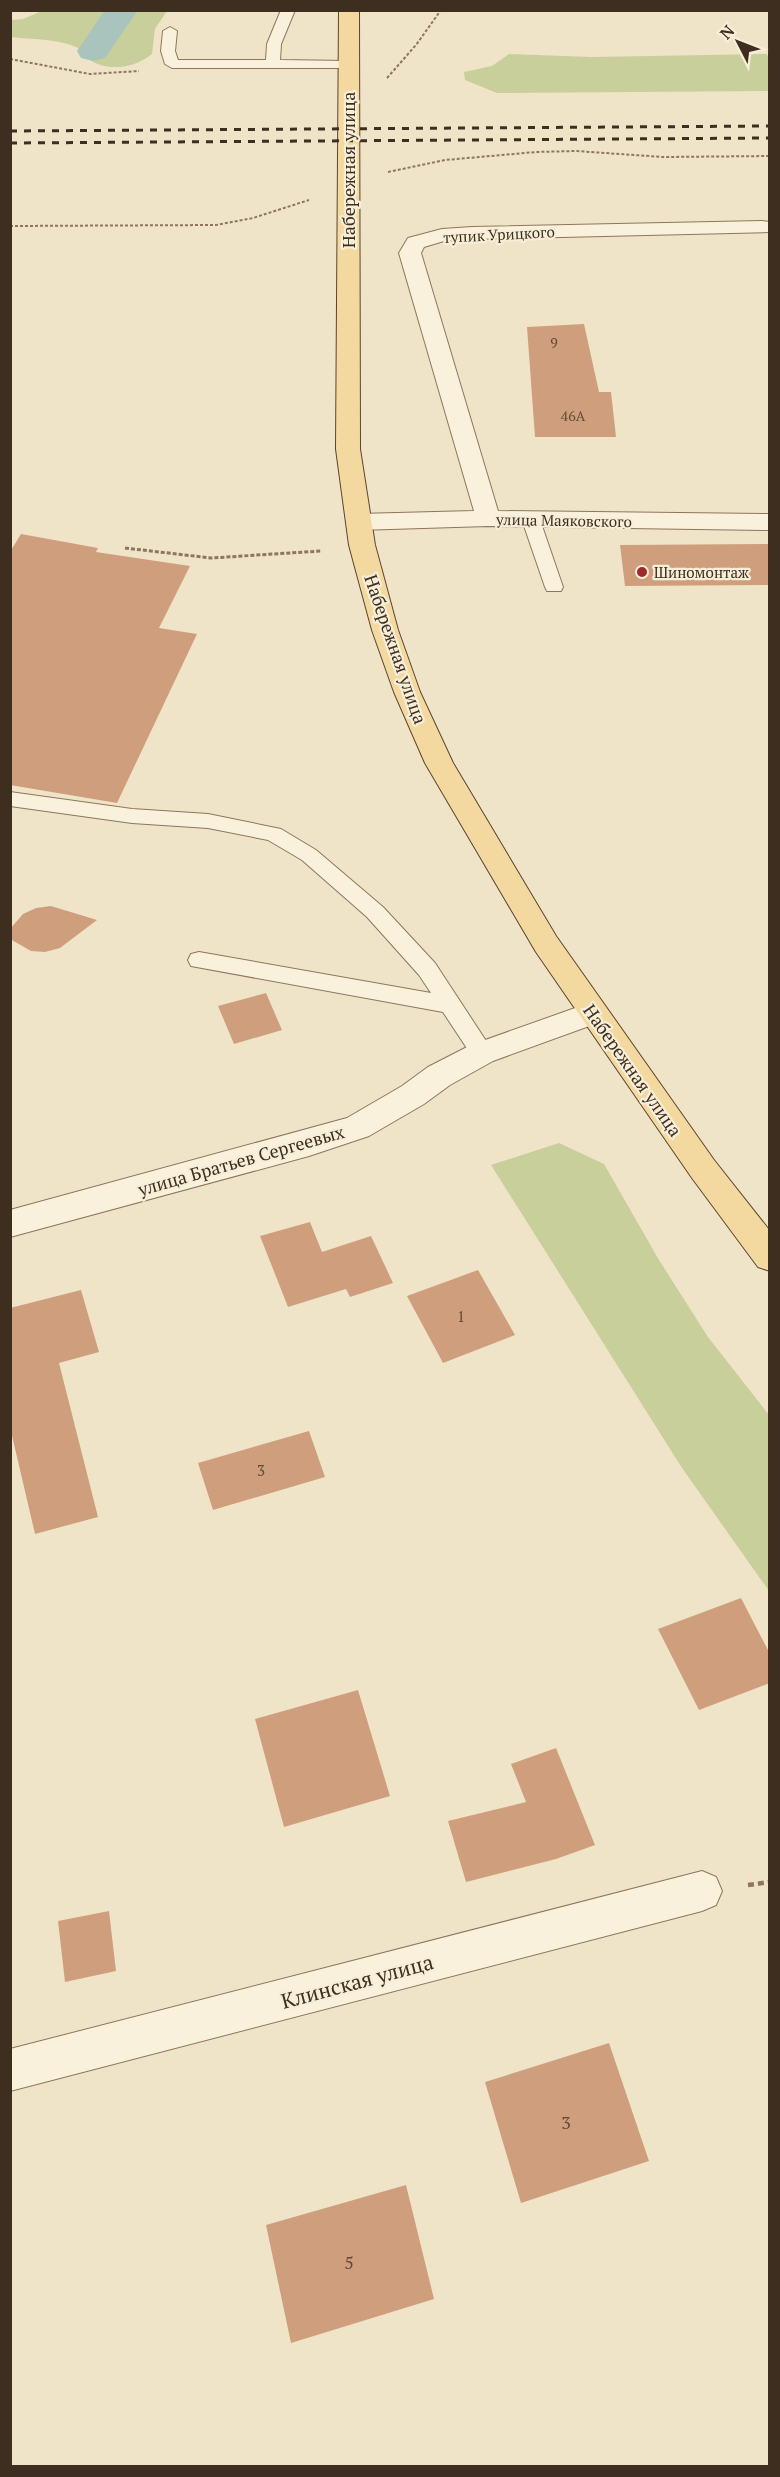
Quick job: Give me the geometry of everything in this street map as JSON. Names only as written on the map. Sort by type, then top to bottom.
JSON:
[{"type":"main road","name":"Набережная улица","points":[[349,10],[348,449],[367,570],[385,630],[407,692],[439,763],[546,944],[703,1169],[770,1257]]},
{"type":"street","name":"тупик Урицкого","points":[[488,518],[410,254],[416,243],[442,235],[472,233],[762,227]]},
{"type":"street","name":"улица Маяковского","points":[[358,522],[488,518],[770,522]]},
{"type":"street","name":"улица Братьев Сергеевых","points":[[10,1224],[309,1143],[358,1126],[413,1095],[439,1076],[482,1053],[592,1013]]},
{"type":"street","name":"Клинская улица","points":[[10,2070],[702,1891]]},
{"type":"lane","points":[[273,65],[274,44],[288,10]]},
{"type":"lane","points":[[170,31],[168,51],[172,64],[348,65]]},
{"type":"lane","points":[[531,520],[554,587]]},
{"type":"lane","points":[[10,799],[132,816],[208,821],[274,834],[309,855],[375,912],[427,969],[482,1053]]},
{"type":"lane","points":[[199,960],[452,1005]]},
{"type":"path","points":[[379,84],[416,45],[441,10]]},
{"type":"path","points":[[10,59],[90,74],[137,71],[172,64]]},
{"type":"path","points":[[396,170],[445,160],[536,152],[576,151],[663,158],[770,156]]},
{"type":"path","points":[[10,226],[216,225],[253,218],[314,198]]},
{"type":"path","points":[[125,548],[211,558],[324,551]]},
{"type":"green space","points":[[42,11],[167,11],[155,29],[152,54],[138,63],[113,67],[97,64],[78,48],[68,44],[11,37],[11,20],[23,19]]},
{"type":"green space","points":[[509,54],[592,57],[767,54],[769,91],[497,93],[465,80],[464,72],[492,66]]},
{"type":"green space","points":[[559,1143],[604,1164],[659,1260],[708,1337],[769,1415],[769,1591],[682,1468],[491,1165]]},
{"type":"building","points":[[584,324],[599,392],[611,392],[616,437],[535,437],[527,327]]},
{"type":"building","points":[[21,534],[98,548],[96,552],[190,566],[159,628],[197,634],[117,803],[10,785],[10,552]]},
{"type":"building","points":[[770,544],[770,585],[625,586],[620,545]]},
{"type":"building","points":[[51,906],[97,920],[60,948],[45,952],[31,951],[10,939],[10,929],[23,914],[36,908]]},
{"type":"building","points":[[266,993],[282,1030],[234,1044],[218,1006]]},
{"type":"building","points":[[310,1222],[322,1252],[371,1236],[393,1283],[350,1297],[346,1289],[288,1307],[260,1236]]},
{"type":"building","points":[[478,1270],[515,1335],[443,1363],[407,1296]]},
{"type":"building","points":[[81,1290],[99,1352],[59,1363],[98,1517],[35,1534],[10,1427],[10,1308]]},
{"type":"building","points":[[309,1431],[325,1477],[213,1510],[198,1463]]},
{"type":"building","points":[[741,1598],[770,1654],[770,1683],[699,1710],[658,1629]]},
{"type":"building","points":[[358,1690],[390,1796],[284,1827],[255,1719]]},
{"type":"building","points":[[556,1748],[595,1845],[556,1859],[466,1882],[448,1821],[526,1802],[511,1764]]},
{"type":"building","points":[[109,1911],[116,1971],[65,1982],[58,1921]]},
{"type":"building","points":[[609,2043],[649,2161],[521,2203],[485,2082]]},
{"type":"building","points":[[406,2185],[434,2299],[291,2343],[266,2225]]},
{"type":"waterway","points":[[93,51],[122,10]]},
{"type":"railway","points":[[10,131],[770,126]]},
{"type":"railway","points":[[10,143],[770,138]]},
{"type":"place","name":"Шиномонтаж","points":[[642,572]]}]
